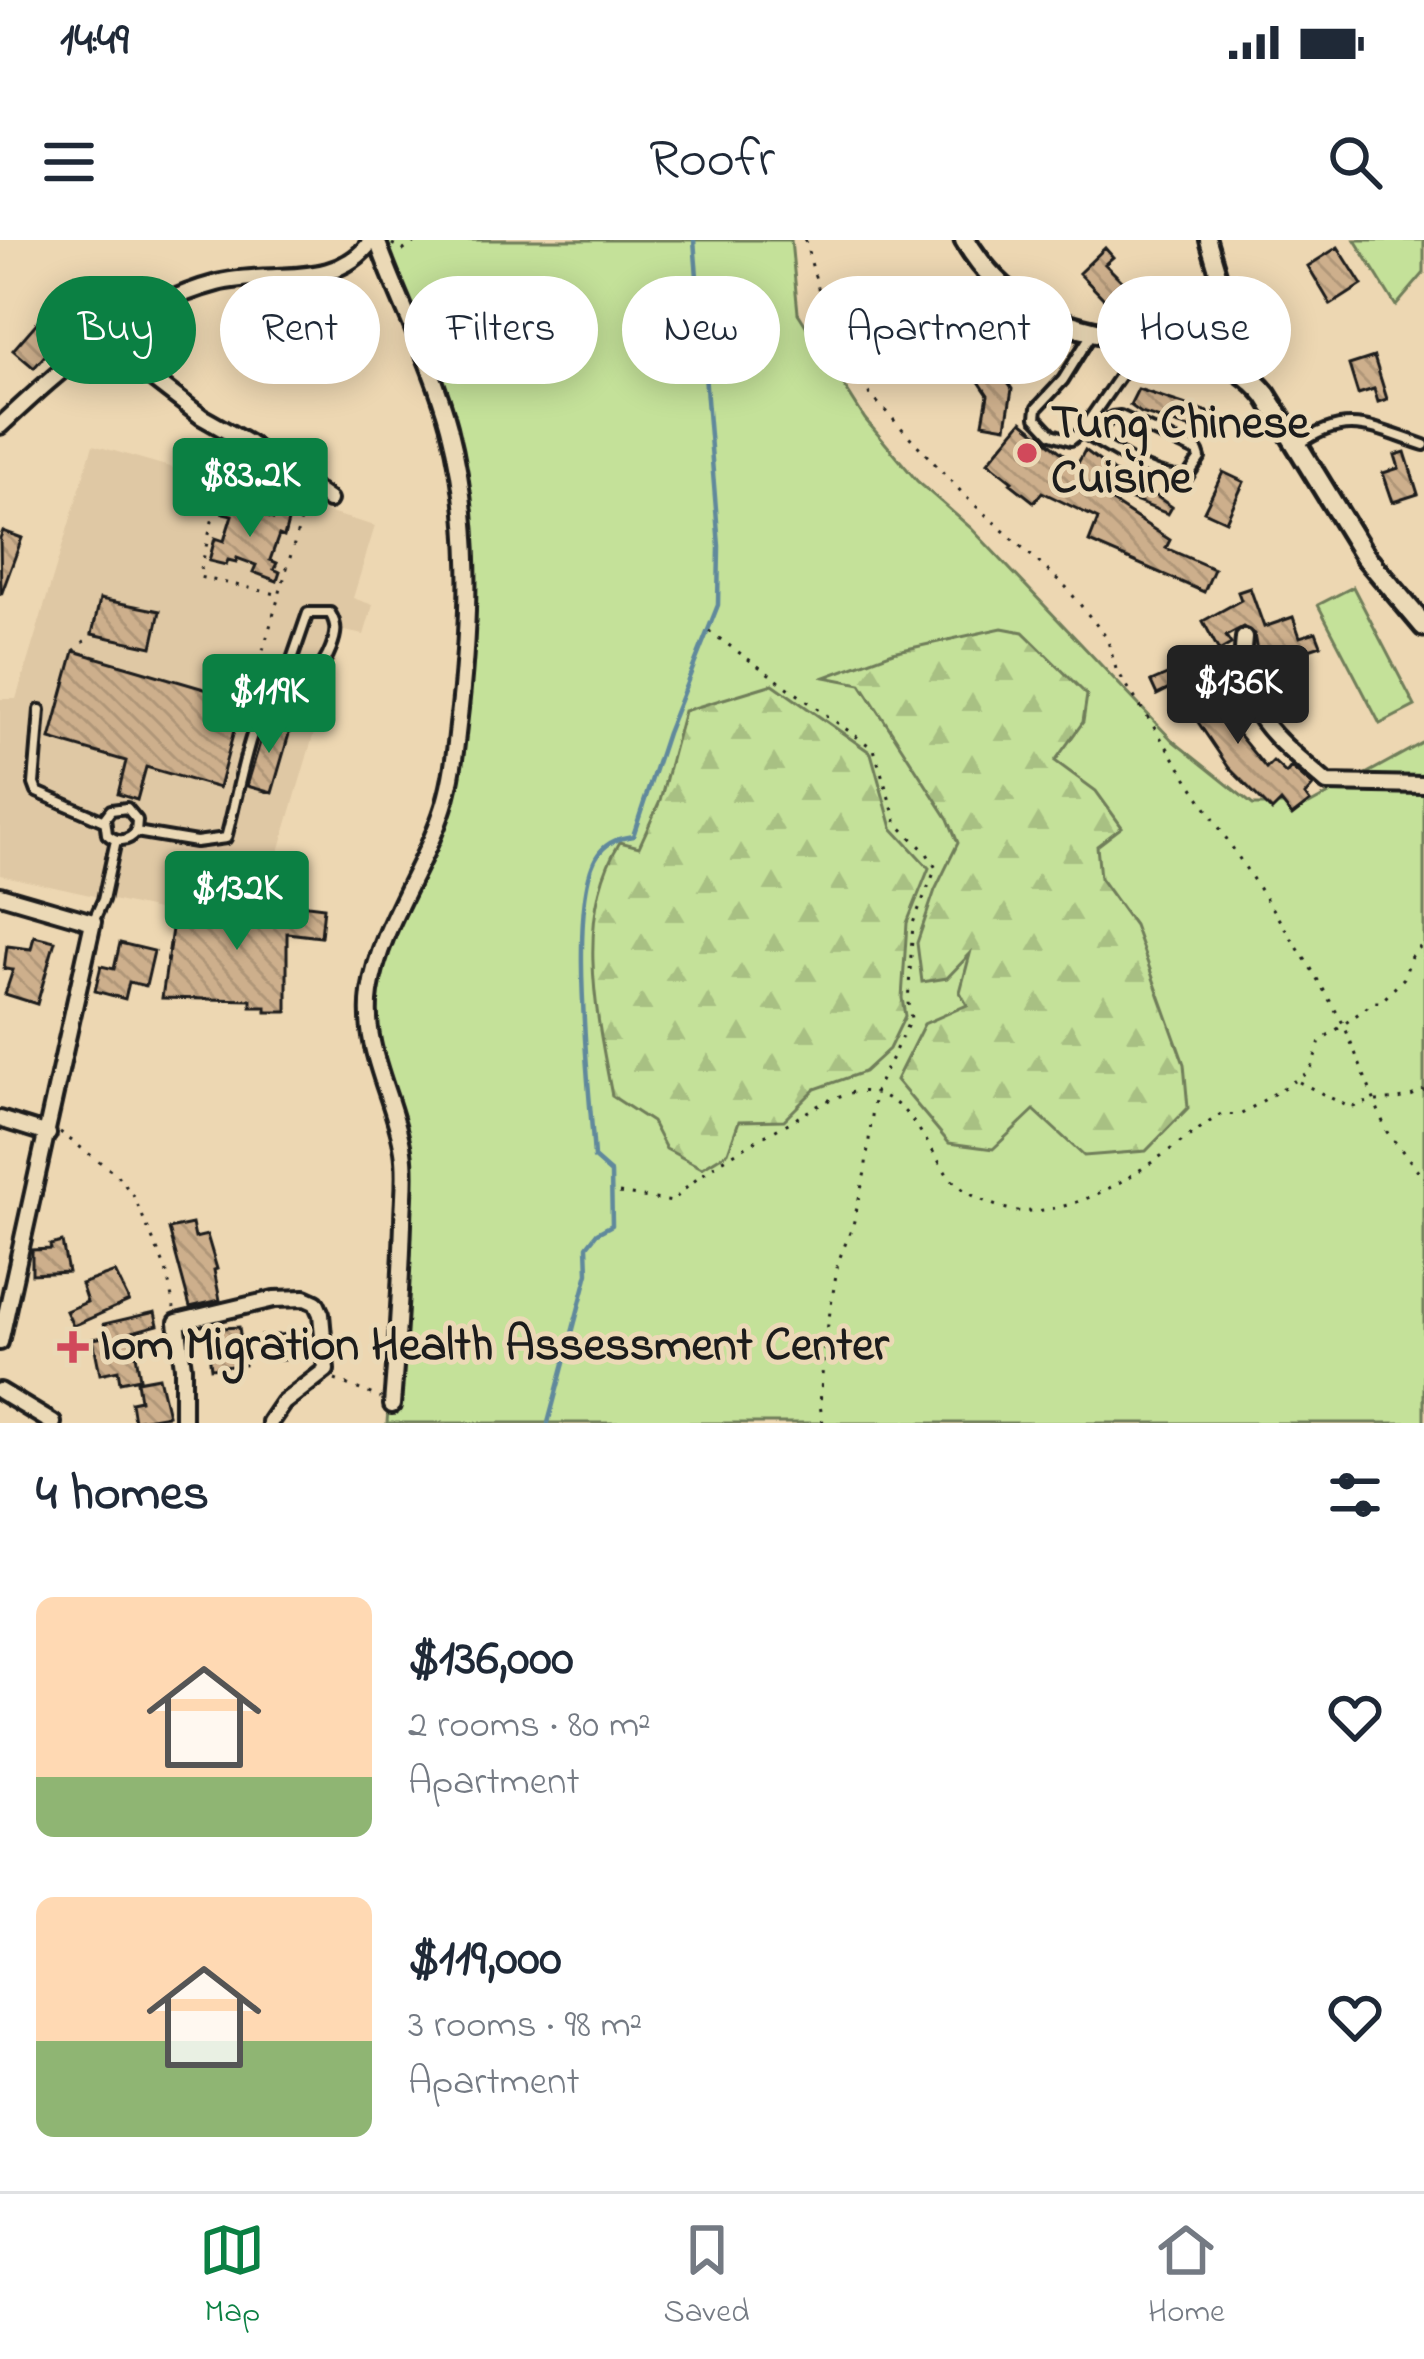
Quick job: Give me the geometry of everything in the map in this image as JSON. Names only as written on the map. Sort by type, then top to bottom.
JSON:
[{"type":"street","points":[[196,289],[221,282],[336,272],[378,240],[395,292],[425,356],[462,489],[467,645],[454,763],[443,808],[399,904],[376,963],[370,994],[372,1049],[396,1121],[405,1175],[392,1406]]},
{"type":"street","points":[[965,240],[1002,290],[1050,320],[1097,334]]},
{"type":"street","points":[[1208,240],[1219,276]]},
{"type":"street","points":[[0,426],[45,384]]},
{"type":"street","points":[[159,384],[202,418],[248,442],[329,500]]},
{"type":"street","points":[[1256,384],[1365,556],[1424,626]]},
{"type":"street","points":[[1244,638],[1240,672],[1256,715],[1327,783],[1424,785]]},
{"type":"street","points":[[0,895],[93,922],[0,1342]]},
{"type":"street","points":[[0,1119],[48,1130]]},
{"type":"street","points":[[183,1423],[177,1322],[274,1299],[305,1298],[321,1314],[326,1370],[283,1402],[270,1421]]},
{"type":"street","points":[[0,1391],[53,1423]]},
{"type":"lane","points":[[1086,435],[1176,478],[1187,477],[1200,458],[1198,452],[1120,416],[1071,440],[1052,434],[1036,417],[1037,408],[1064,380],[1092,333]]},
{"type":"lane","points":[[1086,435],[1118,384]]},
{"type":"lane","points":[[1298,445],[1321,428],[1359,423],[1424,445]]},
{"type":"lane","points":[[136,832],[196,842],[226,838],[260,712],[322,669],[336,631],[330,613],[308,613],[280,694]]},
{"type":"lane","points":[[40,710],[37,792],[104,821]]},
{"type":"lane","points":[[127,808],[137,820],[136,832],[116,840],[107,834],[104,821],[111,810],[127,808]]},
{"type":"lane","points":[[93,922],[103,900],[116,840]]},
{"type":"path","points":[[378,240],[404,250],[418,240]]},
{"type":"path","points":[[805,240],[830,332],[849,372],[966,497],[1066,587],[1107,638],[1116,669],[1344,1025],[1387,1132],[1424,1178]]},
{"type":"path","points":[[260,712],[249,699],[281,596],[303,513],[220,487],[199,578],[281,596]]},
{"type":"path","points":[[709,631],[874,749],[897,824],[936,868],[913,923],[911,1018],[875,1092],[865,1172],[832,1289],[820,1405],[824,1423]]},
{"type":"path","points":[[74,651],[92,634]]},
{"type":"path","points":[[619,1193],[672,1202],[747,1144],[820,1103],[854,1091],[875,1092],[900,1107],[922,1130],[949,1177],[1000,1208],[1057,1210],[1105,1189],[1222,1114],[1240,1115],[1298,1081],[1310,1071],[1320,1042],[1374,1002],[1381,1002],[1404,978],[1411,956],[1424,943]]},
{"type":"path","points":[[1298,1081],[1351,1108],[1380,1099],[1404,1101],[1424,1090]]},
{"type":"path","points":[[48,1130],[76,1141],[134,1195],[166,1269],[177,1322]]},
{"type":"path","points":[[326,1370],[338,1384],[392,1406]]},
{"type":"shaded area","points":[[93,445],[375,526],[353,598],[373,605],[364,635],[344,631],[268,889],[249,899],[162,911],[0,875],[0,699],[16,699]]},
{"type":"green space","points":[[384,240],[791,240],[798,313],[804,322],[804,384],[843,384],[865,419],[917,481],[971,528],[1173,741],[1253,805],[1309,805],[1424,742],[1424,1423],[387,1423],[398,1274],[398,1162],[371,1016],[385,943],[439,809],[471,643],[453,418],[440,384],[598,384],[598,276],[404,276],[404,292]]},
{"type":"green space","points":[[1355,240],[1424,240],[1424,273],[1396,306]]},
{"type":"green space","points":[[1353,587],[1415,706],[1380,724],[1318,605]]},
{"type":"green space","points":[[1002,628],[1023,632],[1087,695],[1083,722],[1055,761],[1096,791],[1122,827],[1097,846],[1100,878],[1134,925],[1184,1064],[1188,1108],[1146,1151],[1084,1156],[1034,1110],[993,1149],[949,1143],[896,1080],[924,1024],[967,1005],[960,992],[970,954],[947,978],[922,982],[917,943],[958,843],[948,819],[861,684],[825,677],[893,652]]},
{"type":"green space","points":[[773,684],[871,753],[892,828],[929,868],[907,923],[905,1016],[889,1049],[864,1072],[815,1089],[784,1120],[739,1121],[728,1152],[702,1168],[666,1149],[652,1122],[612,1096],[593,967],[597,901],[620,842],[639,847],[660,801],[684,711]]},
{"type":"building","points":[[1338,247],[1362,285],[1331,305],[1308,266]]},
{"type":"building","points":[[1105,248],[1113,257],[1105,264],[1117,276],[1097,276],[1097,292],[1079,273]]},
{"type":"building","points":[[36,324],[34,368],[13,350]]},
{"type":"building","points":[[1374,357],[1387,399],[1378,402],[1374,389],[1358,394],[1349,365]]},
{"type":"building","points":[[981,384],[1009,384],[1012,389],[1006,427],[983,423],[988,395]]},
{"type":"building","points":[[1138,389],[1226,418],[1224,439],[1141,413],[1130,405]]},
{"type":"building","points":[[1022,421],[1077,465],[1085,450],[1140,492],[1143,487],[1172,507],[1168,514],[1099,487],[1097,492],[1170,540],[1166,548],[1214,569],[1204,592],[1089,542],[1098,519],[1042,492],[1034,502],[1010,483],[988,462]]},
{"type":"building","points":[[1405,452],[1418,494],[1393,502],[1383,473],[1399,468],[1395,455]]},
{"type":"building","points":[[1223,472],[1244,482],[1226,521],[1204,511]]},
{"type":"building","points":[[227,500],[273,519],[275,514],[289,518],[270,560],[280,572],[277,581],[253,572],[256,565],[237,558],[226,565],[209,561],[215,538],[224,541],[232,515],[223,513]]},
{"type":"building","points":[[3,531],[22,538],[1,595],[0,538]]},
{"type":"building","points":[[1250,588],[1264,627],[1293,617],[1300,637],[1316,632],[1321,645],[1288,656],[1285,646],[1258,658],[1254,634],[1243,627],[1226,636],[1231,644],[1219,651],[1203,621],[1241,600],[1238,592]]},
{"type":"building","points":[[100,599],[160,611],[152,647],[92,634]]},
{"type":"building","points":[[74,651],[242,700],[219,788],[146,767],[137,800],[118,794],[126,761],[50,739]]},
{"type":"building","points":[[1192,664],[1204,703],[1210,700],[1266,768],[1273,761],[1286,773],[1291,767],[1313,786],[1305,795],[1310,802],[1292,816],[1281,802],[1272,811],[1229,768],[1185,703],[1181,704],[1175,686],[1157,695],[1151,682]]},
{"type":"building","points":[[267,719],[291,727],[272,793],[247,786]]},
{"type":"building","points":[[275,901],[324,907],[321,937],[287,933],[287,1012],[251,1007],[251,1000],[162,998],[174,915],[206,917],[208,906],[259,906]]},
{"type":"building","points":[[34,936],[55,941],[37,1004],[5,994],[13,970],[4,969],[7,946],[31,949]]},
{"type":"building","points":[[120,943],[154,951],[146,986],[129,982],[125,999],[95,991],[101,966],[114,969]]},
{"type":"building","points":[[192,1224],[195,1238],[207,1235],[220,1300],[190,1307],[169,1229]]},
{"type":"building","points":[[62,1242],[68,1272],[32,1274],[32,1250],[51,1249],[50,1245]]},
{"type":"building","points":[[115,1272],[129,1301],[73,1326],[66,1311],[87,1302],[81,1284]]},
{"type":"building","points":[[155,1312],[158,1325],[132,1332],[140,1378],[120,1382],[118,1370],[100,1374],[93,1339],[109,1336],[104,1324]]},
{"type":"building","points":[[239,1327],[244,1365],[211,1368],[206,1329]]},
{"type":"building","points":[[293,1334],[298,1359],[265,1361],[261,1336]]},
{"type":"building","points":[[159,1377],[168,1415],[134,1421],[131,1402],[140,1400],[137,1381]]},
{"type":"waterway","points":[[548,1423],[588,1273],[587,1246],[612,1225],[611,1173],[594,1158],[585,1046],[582,951],[590,874],[603,848],[633,836],[667,733],[718,605],[719,546],[694,240]]},
{"type":"place","name":"Tung Chinese Cuisine","points":[[1027,453]]},
{"type":"place","name":"Iom Migration Health Assessment Center","points":[[73,1347]]}]
